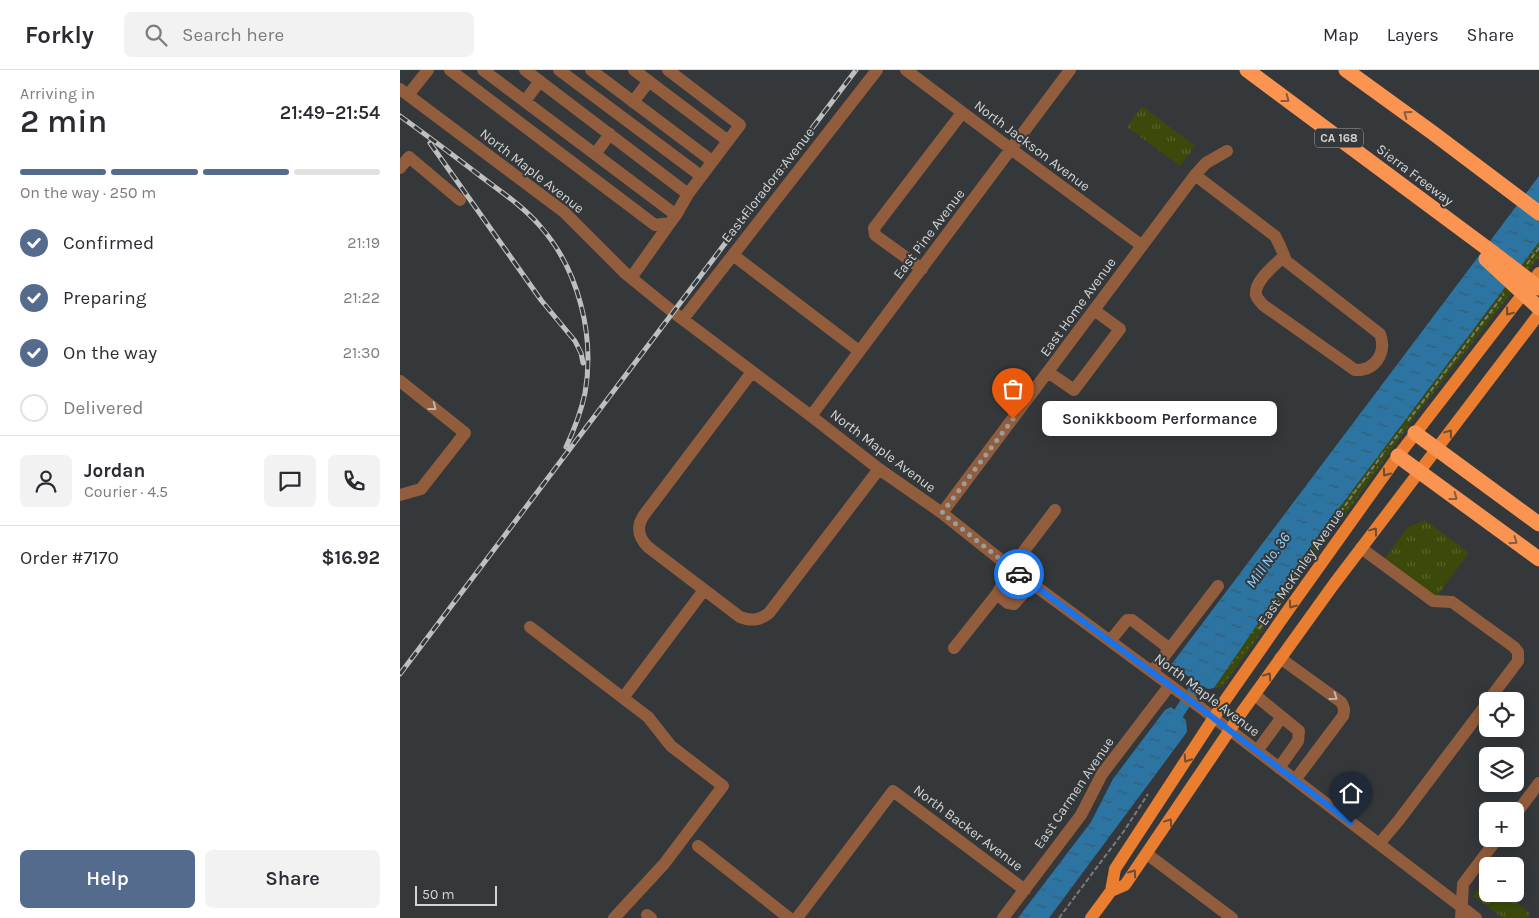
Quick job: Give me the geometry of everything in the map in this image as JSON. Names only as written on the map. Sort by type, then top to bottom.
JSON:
[{"type":"highway","name":"Sierra Freeway","points":[[1247,70],[1431,207],[1489,255],[1539,288]]},
{"type":"highway","points":[[1346,70],[1536,204]]},
{"type":"highway","points":[[1489,255],[1539,308]]},
{"type":"highway","points":[[1415,433],[1539,524]]},
{"type":"highway","points":[[1398,456],[1539,559]]},
{"type":"main road","name":"East McKinley Avenue","points":[[1091,918],[1111,891],[1115,869],[1214,718],[1291,606],[1415,433],[1539,273]]},
{"type":"main road","name":"East McKinley Avenue","points":[[1111,891],[1125,885],[1280,658],[1539,314]]},
{"type":"street","points":[[404,92],[428,70]]},
{"type":"street","points":[[450,70],[655,225],[673,219]]},
{"type":"street","points":[[483,70],[595,154],[673,219]]},
{"type":"street","points":[[525,70],[688,194]]},
{"type":"street","points":[[559,70],[701,176]]},
{"type":"street","points":[[634,70],[728,141]]},
{"type":"street","points":[[631,278],[673,219],[688,194],[740,125],[668,70]]},
{"type":"street","name":"East Floradora Avenue","points":[[683,319],[876,70]]},
{"type":"street","name":"North Jackson Avenue","points":[[906,70],[1010,150],[1141,245]]},
{"type":"street","name":"East Pine Avenue","points":[[811,416],[1070,70]]},
{"type":"street","points":[[574,107],[586,91],[594,73],[712,162]]},
{"type":"street","points":[[525,101],[540,81]]},
{"type":"street","points":[[633,102],[649,81]]},
{"type":"street","name":"North Maple Avenue","points":[[404,92],[564,212],[631,278],[683,319],[879,470],[942,513],[1032,584],[1230,730],[1379,844],[1461,912],[1476,918]]},
{"type":"street","points":[[922,269],[875,235],[874,228],[962,113]]},
{"type":"street","points":[[546,143],[559,127]]},
{"type":"street","points":[[595,154],[610,134]]},
{"type":"street","name":"East Home Avenue","points":[[942,513],[1195,175],[1206,163],[1227,150]]},
{"type":"street","points":[[400,168],[408,157],[460,200]]},
{"type":"street","points":[[1195,175],[1275,236],[1283,250],[1286,261],[1380,334],[1383,341],[1382,351],[1375,363],[1365,370],[1356,370],[1263,305],[1257,298],[1258,285],[1268,270],[1284,256]]},
{"type":"street","points":[[733,255],[859,351]]},
{"type":"street","points":[[1048,372],[1074,390],[1120,329],[1094,310]]},
{"type":"street","points":[[752,372],[640,521],[639,534],[648,547],[740,617],[754,620],[762,618],[768,613],[879,470]]},
{"type":"street","points":[[400,381],[465,433],[421,489],[400,495]]},
{"type":"street","points":[[954,648],[997,594],[1011,568],[1055,510]]},
{"type":"street","points":[[1361,548],[1433,601],[1452,602],[1514,647],[1518,652],[1518,661],[1495,692]]},
{"type":"street","points":[[997,594],[1014,604],[1032,584]]},
{"type":"street","points":[[1152,672],[1218,586]]},
{"type":"street","points":[[623,698],[704,590]]},
{"type":"street","points":[[1110,641],[1123,623],[1127,620],[1132,620],[1170,649]]},
{"type":"street","points":[[530,627],[648,717],[671,746],[723,786],[664,864],[614,918]]},
{"type":"street","points":[[1280,658],[1341,702],[1345,712],[1344,716],[1295,780]]},
{"type":"street","name":"East Carmen Avenue","points":[[1004,918],[1081,815],[1102,774],[1170,685]]},
{"type":"street","points":[[1255,694],[1298,731],[1298,741],[1279,768]]},
{"type":"street","points":[[1379,844],[1479,713]]},
{"type":"street","points":[[1257,751],[1282,717]]},
{"type":"street","points":[[1524,803],[1539,784]]},
{"type":"street","name":"North Backer Avenue","points":[[797,918],[893,791],[1025,890]]},
{"type":"street","points":[[698,846],[790,918]]},
{"type":"street","points":[[1461,912],[1463,884],[1491,847]]},
{"type":"street","points":[[1147,854],[1232,918]]},
{"type":"path","points":[[1060,918],[1150,792]]},
{"type":"green space","points":[[1142,106],[1195,146],[1180,166],[1127,127]]},
{"type":"green space","points":[[1539,242],[1539,257],[1417,414],[1223,686],[1214,688],[1312,544]]},
{"type":"green space","points":[[1425,520],[1469,553],[1436,597],[1385,558],[1408,527]]},
{"type":"green space","points":[[1479,888],[1479,900],[1473,896]]},
{"type":"green space","points":[[1481,902],[1515,902],[1530,913],[1526,918],[1503,918]]},
{"type":"water","points":[[1539,176],[1539,242],[1312,544],[1214,688],[1208,689],[1171,665]]},
{"type":"water","points":[[1171,707],[1186,720],[1187,732],[1049,918],[1018,918],[1091,822],[1113,779],[1165,710]]},
{"type":"waterway","name":"Mill No. 36","points":[[1171,725],[1206,671]]},
{"type":"railway","points":[[400,674],[856,70]]},
{"type":"railway","points":[[400,116],[526,212],[554,243],[565,263],[581,305],[588,349],[585,393],[577,421],[566,447]]},
{"type":"railway","points":[[430,143],[541,300],[575,341],[581,353],[583,363]]},
{"type":"way so far","points":[[1013,419],[942,513],[1019,574]]},
{"type":"place","name":"Sonikkboom Performance","points":[[1013,419]]},
{"type":"route","points":[[1019,574],[1203,710],[1351,823]]}]
